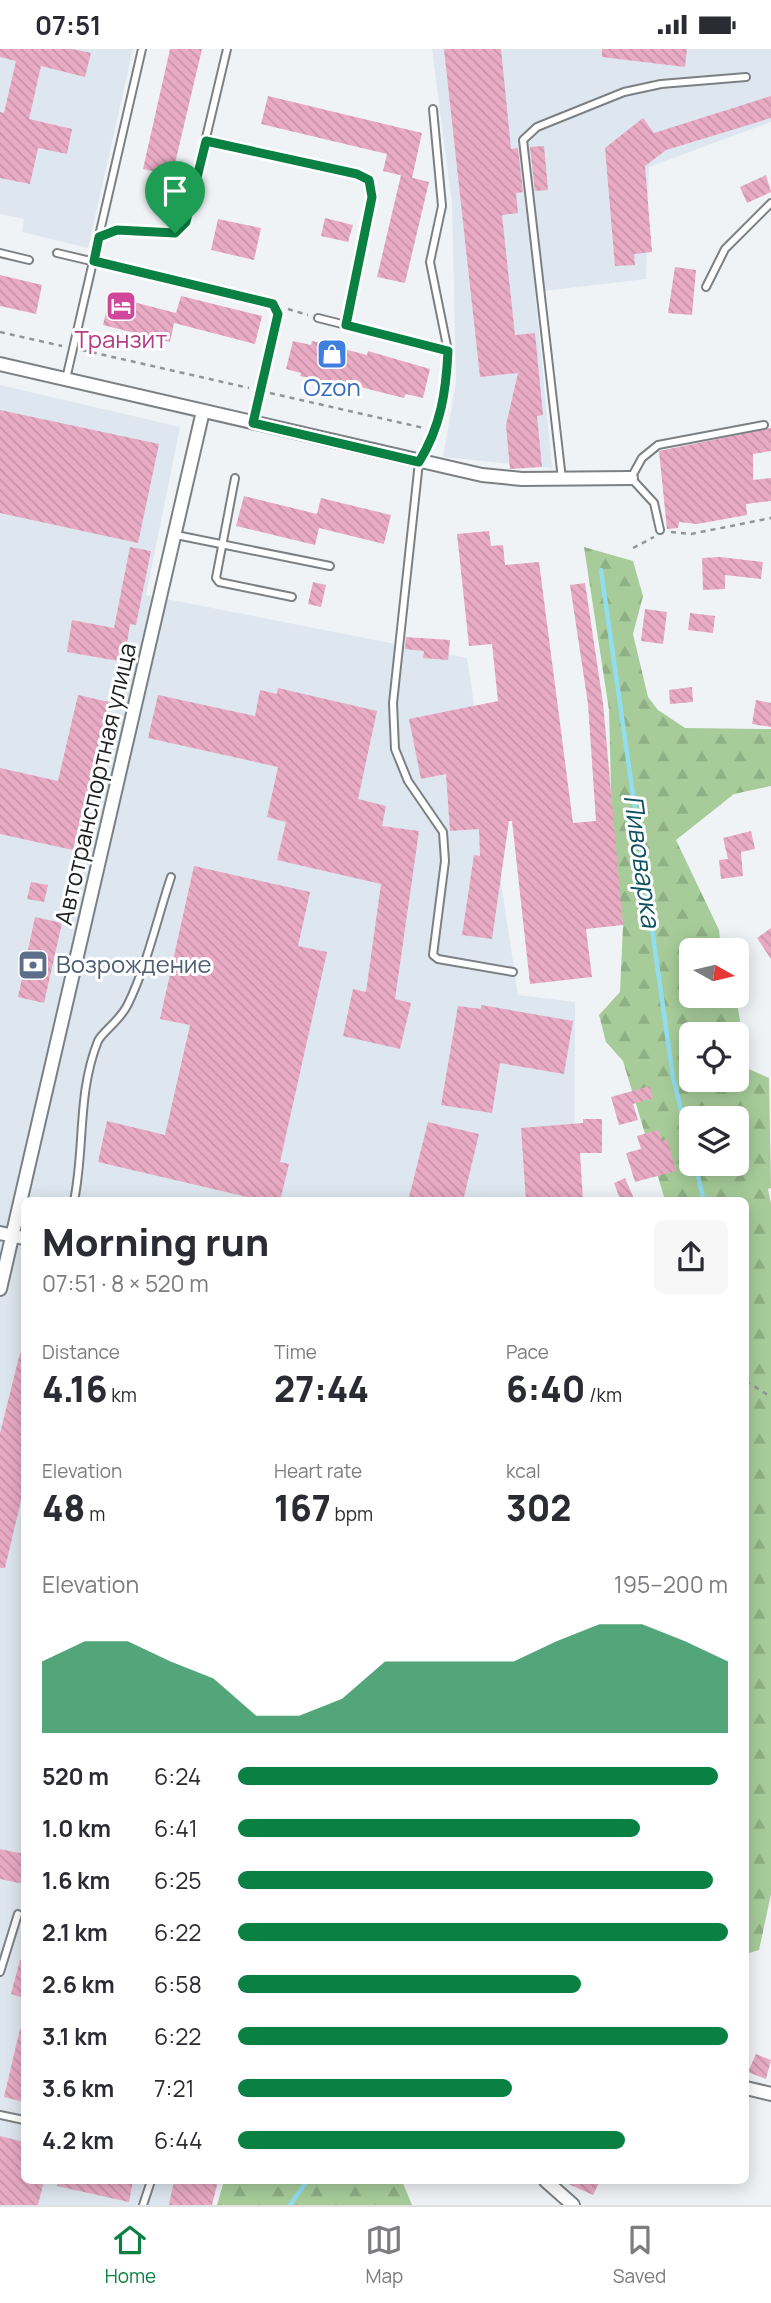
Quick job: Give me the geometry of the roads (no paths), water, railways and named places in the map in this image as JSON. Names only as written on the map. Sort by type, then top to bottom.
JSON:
[{"type":"street","points":[[0,364],[419,462],[522,479],[631,478]]},
{"type":"street","name":"Автотранспортная улица","points":[[21,1197],[203,411]]},
{"type":"street","name":"Автотранспортная улица","points":[[0,1289],[21,1198]]},
{"type":"street","points":[[749,2089],[771,2094]]},
{"type":"street","points":[[549,2184],[573,2205]]},
{"type":"lane","points":[[66,379],[142,49]]},
{"type":"lane","points":[[99,237],[117,230],[175,233],[186,222],[227,49]]},
{"type":"lane","points":[[562,479],[523,140],[537,127],[624,92],[661,84],[746,76]]},
{"type":"lane","points":[[433,109],[442,205],[430,262],[448,351],[445,392],[436,431],[419,462],[393,703],[395,748],[408,781],[443,832],[445,862],[431,948],[433,955],[438,959],[513,972]]},
{"type":"lane","points":[[206,141],[357,174],[369,180],[372,197],[346,325]]},
{"type":"lane","points":[[706,287],[725,249],[771,202]]},
{"type":"lane","points":[[0,253],[29,260]]},
{"type":"lane","points":[[57,253],[273,304],[278,314],[253,423]]},
{"type":"lane","points":[[318,318],[448,351]]},
{"type":"lane","points":[[660,530],[654,503],[631,478],[642,458],[658,445],[764,425]]},
{"type":"lane","points":[[235,478],[216,571],[219,582],[292,597]]},
{"type":"lane","points":[[176,535],[330,566]]},
{"type":"lane","points":[[75,1197],[83,1095],[99,1038],[120,1020],[133,993],[171,877]]},
{"type":"lane","points":[[0,1972],[18,1915]]},
{"type":"lane","points":[[0,2115],[21,2119]]},
{"type":"lane","points":[[143,2205],[150,2184]]},
{"type":"waterway","name":"Пивоварка","points":[[601,570],[673,1077],[680,1106]]},
{"type":"waterway","name":"Пивоварка","points":[[698,1176],[703,1197]]},
{"type":"waterway","name":"Пивоварка","points":[[290,2205],[305,2184]]},
{"type":"place","name":"Транзит","points":[[121,306]]},
{"type":"place","name":"Ozon","points":[[332,354]]},
{"type":"place","name":"Возрождение","points":[[33,965]]}]
